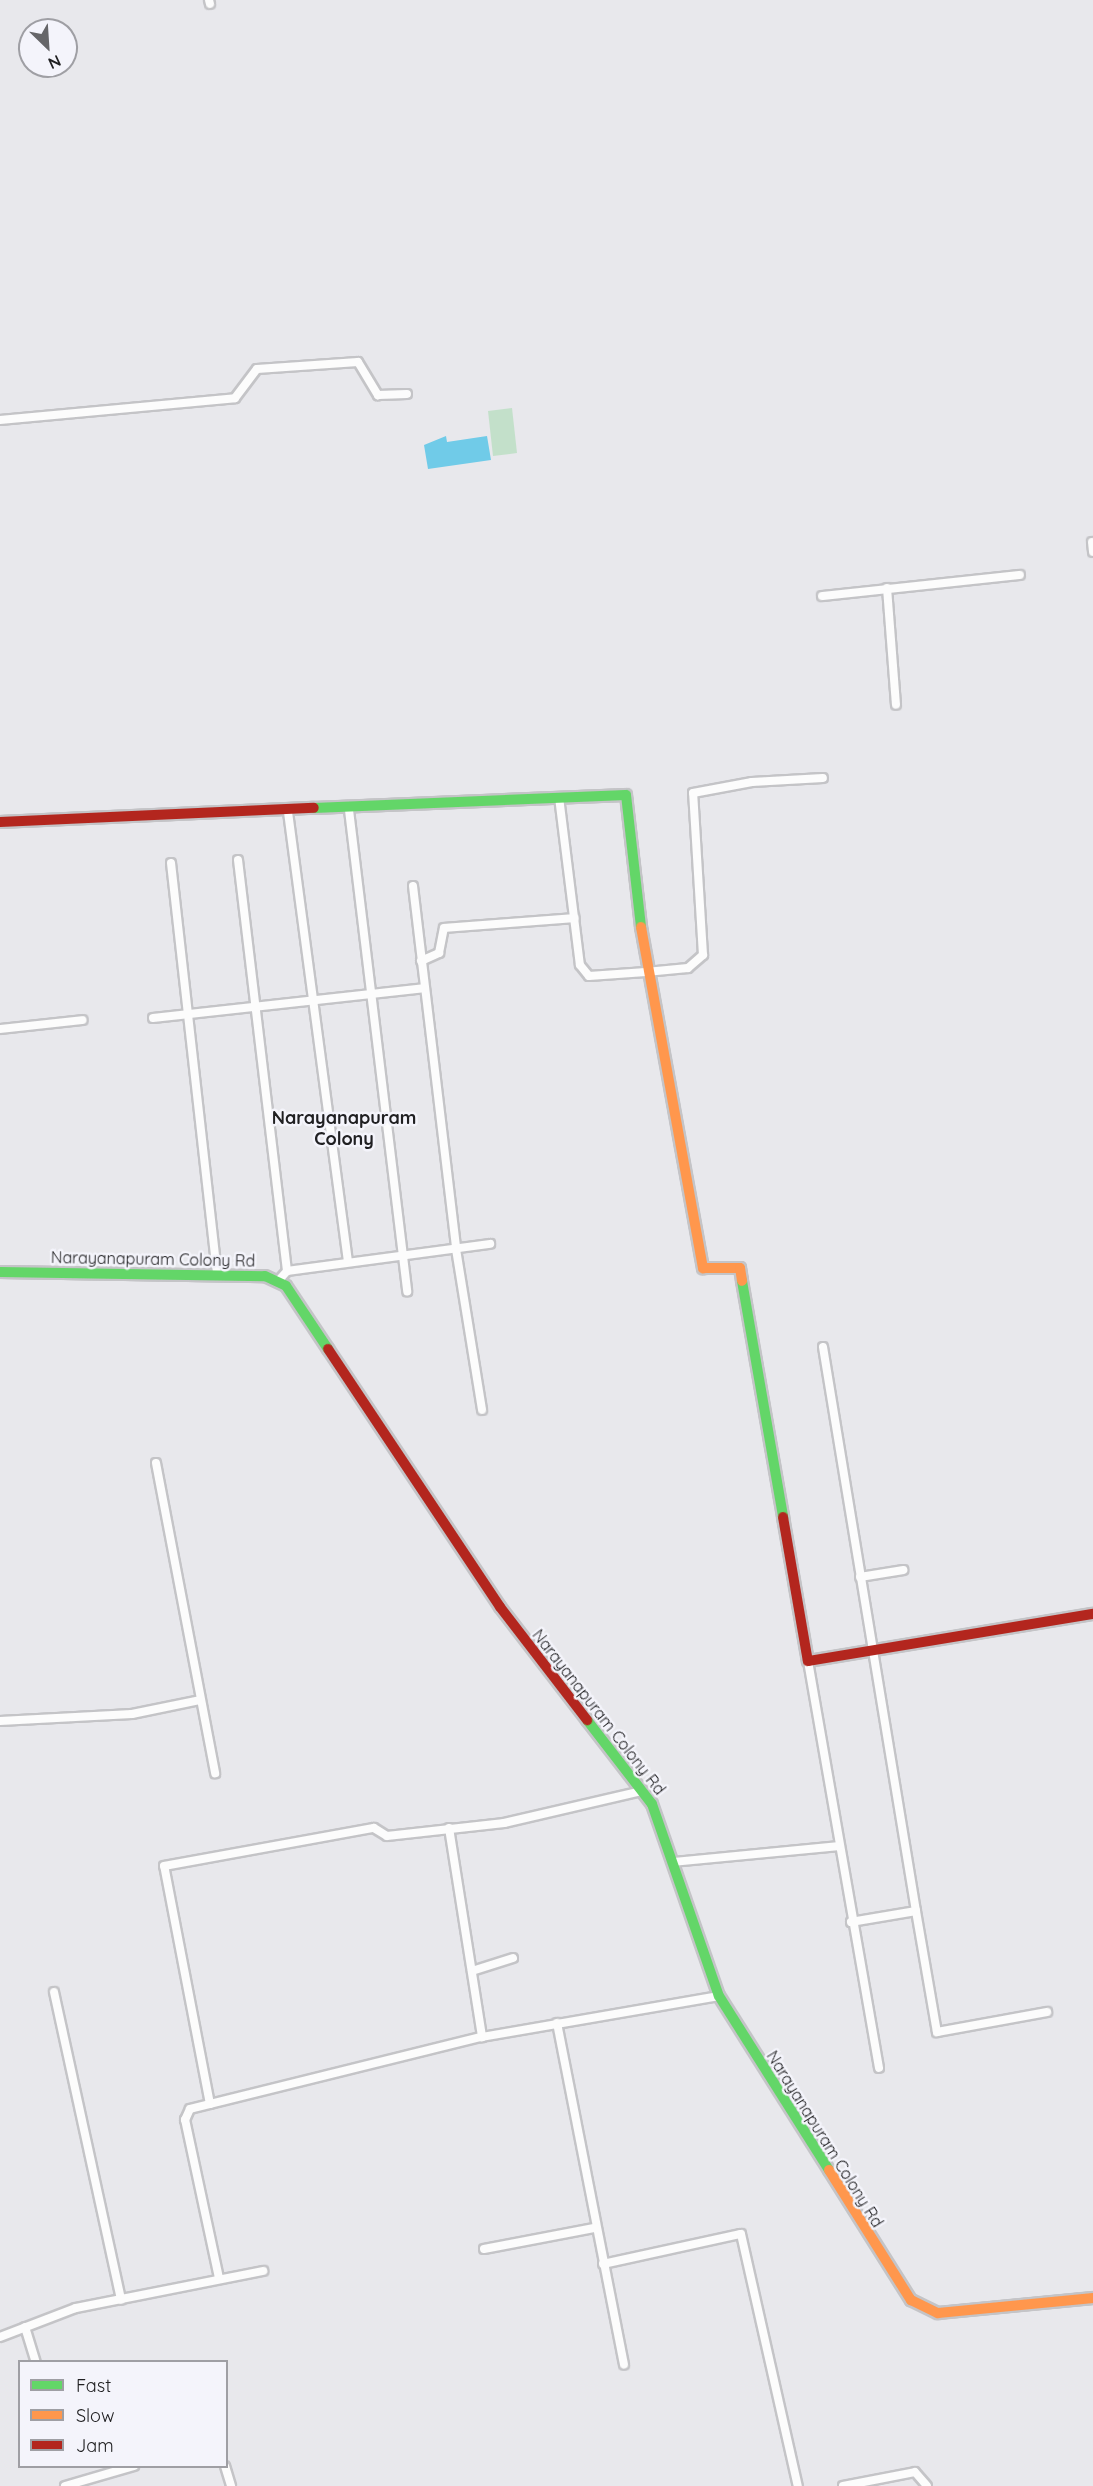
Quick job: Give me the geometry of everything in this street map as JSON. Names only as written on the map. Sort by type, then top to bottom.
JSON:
[{"type":"street","points":[[0,420],[235,398],[257,369],[358,362],[378,395],[407,394]]},
{"type":"street","points":[[1092,542],[1093,552]]},
{"type":"street","points":[[822,596],[1020,575]]},
{"type":"street","points":[[887,588],[896,705]]},
{"type":"street","points":[[559,798],[580,965],[589,976],[646,972],[688,968],[703,955],[693,793],[752,782],[823,778]]},
{"type":"street","points":[[0,822],[349,810],[559,798],[627,797],[646,972],[703,1268],[740,1268],[851,1922],[879,2068]]},
{"type":"street","points":[[349,810],[369,995],[407,1292]]},
{"type":"street","points":[[288,812],[310,1000],[348,1262]]},
{"type":"street","points":[[238,860],[287,1270]]},
{"type":"street","points":[[171,863],[190,1014],[217,1275]]},
{"type":"street","points":[[412,886],[456,1249],[482,1410]]},
{"type":"street","points":[[421,961],[439,953],[444,928],[574,918]]},
{"type":"street","points":[[153,1018],[423,988]]},
{"type":"street","points":[[0,1029],[83,1020]]},
{"type":"street","points":[[279,1280],[287,1270],[403,1257],[490,1244]]},
{"type":"street","name":"Narayanapuram Colony Rd","points":[[0,1272],[217,1275],[279,1280],[500,1607],[599,1742],[642,1791],[673,1862],[719,1995],[911,2300],[938,2313],[1093,2298]]},
{"type":"street","points":[[824,1347],[915,1911],[937,2032],[1047,2012]]},
{"type":"street","points":[[156,1463],[215,1773]]},
{"type":"street","points":[[860,1577],[903,1570]]},
{"type":"street","points":[[808,1660],[1093,1614]]},
{"type":"street","points":[[0,1721],[132,1714],[200,1700]]},
{"type":"street","points":[[210,2104],[163,1867],[374,1828],[387,1836],[504,1823],[642,1791]]},
{"type":"street","points":[[449,1828],[482,2037]]},
{"type":"street","points":[[673,1862],[838,1846]]},
{"type":"street","points":[[851,1922],[915,1911]]},
{"type":"street","points":[[472,1971],[513,1958]]},
{"type":"street","points":[[54,1992],[121,2300]]},
{"type":"street","points":[[219,2278],[185,2120],[190,2109],[482,2037],[719,1995]]},
{"type":"street","points":[[557,2023],[594,2228],[624,2364]]},
{"type":"street","points":[[484,2249],[594,2228]]},
{"type":"street","points":[[603,2264],[741,2234],[798,2486]]},
{"type":"street","points":[[0,2337],[76,2308],[263,2271]]},
{"type":"street","points":[[26,2327],[36,2360]]},
{"type":"street","points":[[65,2486],[79,2484],[128,2468]]},
{"type":"street","points":[[226,2468],[231,2486]]},
{"type":"street","points":[[843,2486],[915,2472],[927,2486]]},
{"type":"green space","points":[[512,408],[517,453],[493,456],[488,411]]},
{"type":"water","points":[[446,436],[447,442],[487,436],[491,460],[428,469],[424,445]]},
{"type":"traffic: fast","points":[[314,808],[626,795],[641,927]]},
{"type":"traffic: fast","points":[[0,1272],[265,1276],[286,1286],[328,1349]]},
{"type":"traffic: fast","points":[[742,1281],[783,1517]]},
{"type":"traffic: fast","points":[[587,1720],[652,1804],[719,1996],[829,2170]]},
{"type":"traffic: slow","points":[[641,927],[703,1268],[740,1268],[742,1281]]},
{"type":"traffic: slow","points":[[829,2170],[911,2300],[938,2313],[1093,2298]]},
{"type":"traffic: jam","points":[[0,822],[314,808]]},
{"type":"traffic: jam","points":[[328,1349],[500,1607],[587,1720]]},
{"type":"traffic: jam","points":[[783,1517],[808,1661],[1093,1614]]},
{"type":"district","name":"Narayanapuram Colony","points":[[344,1129]]}]
